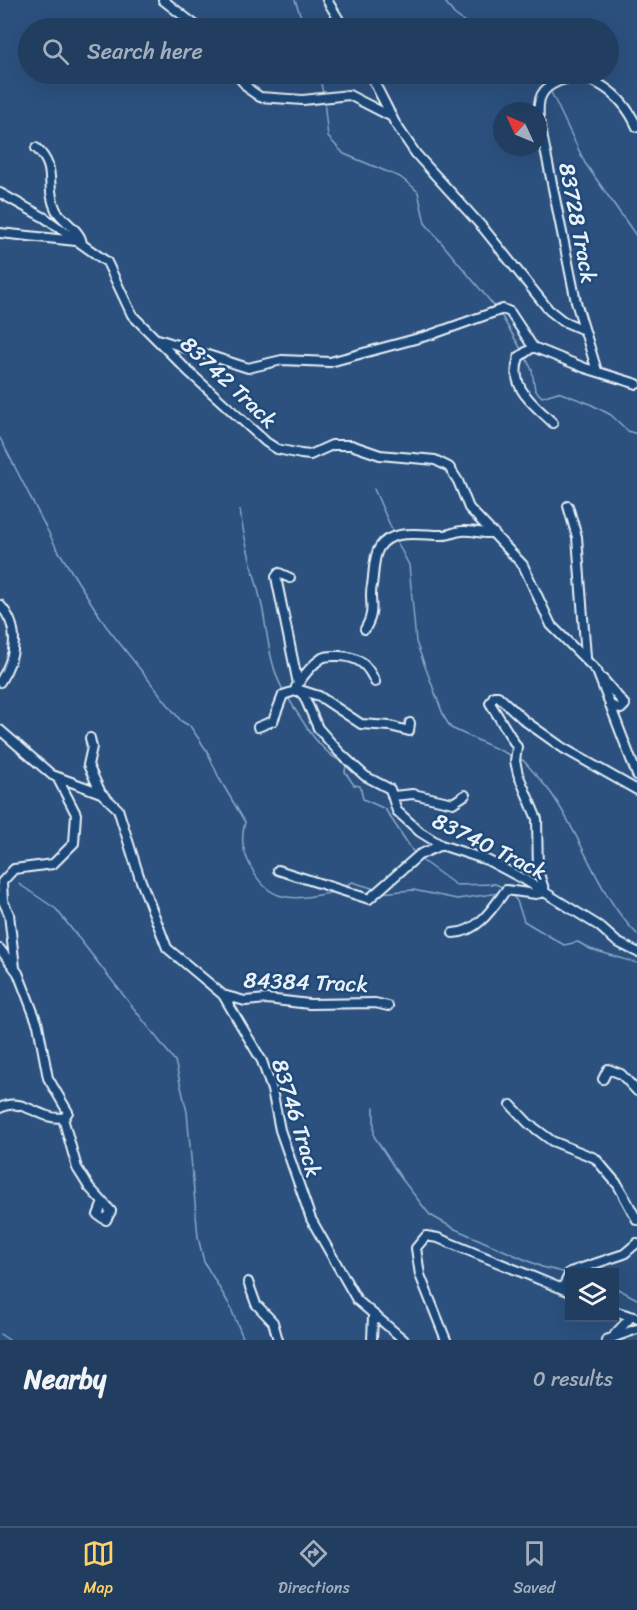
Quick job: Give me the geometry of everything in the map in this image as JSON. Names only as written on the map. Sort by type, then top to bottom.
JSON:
[{"type":"street","points":[[163,0],[186,18]]},
{"type":"street","points":[[327,0],[338,18]]},
{"type":"street","points":[[244,84],[260,98],[303,100],[349,95],[393,117]]},
{"type":"street","points":[[375,84],[416,154],[484,229],[549,310],[563,321],[584,330]]},
{"type":"street","name":"83728 Track","points":[[555,84],[539,98],[539,120],[573,292],[597,371]]},
{"type":"street","name":"83728 Track","points":[[598,84],[623,104],[637,127]]},
{"type":"street","points":[[0,233],[81,242],[81,237],[57,212],[51,193],[49,162],[36,148]]},
{"type":"street","name":"83742 Track","points":[[0,193],[81,242],[112,269],[128,310],[256,433],[277,449],[310,454],[341,444],[380,455],[441,462],[454,472],[469,508],[523,566],[551,625],[586,657],[600,676],[637,775]]},
{"type":"street","points":[[157,339],[248,369],[282,360],[330,362],[430,335],[503,309],[510,312],[534,347],[637,384]]},
{"type":"street","points":[[534,347],[519,357],[517,380],[522,394],[553,423]]},
{"type":"street","points":[[567,506],[577,537],[586,657]]},
{"type":"street","points":[[365,629],[371,619],[373,601],[371,588],[377,552],[384,542],[417,532],[444,535],[462,531],[494,533]]},
{"type":"street","name":"83740 Track","points":[[290,578],[281,574],[276,578],[297,688],[304,696],[323,734],[359,772],[386,786],[393,796],[395,807],[401,817],[441,845],[488,860],[545,892],[599,926],[617,942],[637,952]]},
{"type":"street","points":[[0,605],[11,620],[14,645],[9,668],[0,682]]},
{"type":"street","points":[[258,727],[273,721],[281,699],[297,688],[308,670],[327,656],[351,657],[359,661],[368,667],[375,682]]},
{"type":"street","points":[[600,676],[625,705],[621,709],[610,705]]},
{"type":"street","points":[[297,688],[319,696],[361,724],[390,726],[409,731],[410,723]]},
{"type":"street","points":[[453,933],[465,932],[478,923],[498,904],[506,890],[528,894],[545,892],[538,871],[537,819],[515,760],[517,747],[490,703],[491,698],[498,696],[525,722],[546,734],[562,748],[637,789]]},
{"type":"street","points":[[0,730],[9,741],[57,777],[101,793]]},
{"type":"street","points":[[90,738],[92,747],[88,765],[101,793]]},
{"type":"street","points":[[15,970],[9,914],[3,901],[2,882],[14,869],[53,864],[74,843],[76,814],[57,777]]},
{"type":"street","name":"83746 Track","points":[[101,793],[111,800],[121,816],[139,876],[167,948],[223,995],[267,1072],[280,1130],[297,1174],[305,1208],[350,1291],[373,1316],[404,1340]]},
{"type":"street","points":[[393,796],[413,794],[453,803],[465,795]]},
{"type":"street","points":[[278,870],[369,899],[419,855],[441,845]]},
{"type":"street","points":[[0,949],[15,970],[38,1025],[48,1078],[68,1109],[63,1118],[78,1168],[103,1202]]},
{"type":"street","name":"84384 Track","points":[[223,995],[245,1001],[375,1003],[388,1006]]},
{"type":"street","points":[[603,1078],[608,1069],[617,1070],[637,1092]]},
{"type":"street","points":[[0,1108],[15,1104],[50,1117],[63,1118]]},
{"type":"street","points":[[511,1105],[552,1141],[589,1154],[602,1165],[624,1194],[637,1220]]},
{"type":"street","points":[[446,1340],[418,1268],[416,1248],[426,1236],[438,1238],[565,1290]]},
{"type":"street","points":[[584,1268],[624,1254],[637,1243]]},
{"type":"street","points":[[248,1282],[256,1304],[273,1322],[278,1340]]},
{"type":"street","points":[[610,1338],[634,1318],[619,1312]]},
{"type":"street","points":[[372,1340],[373,1316]]},
{"type":"street","points":[[610,1338],[637,1329]]},
{"type":"waterway","points":[[295,0],[301,18]]},
{"type":"waterway","points":[[444,0],[459,18]]},
{"type":"waterway","points":[[321,84],[323,93]]},
{"type":"waterway","points":[[551,92],[585,163],[637,237]]},
{"type":"waterway","points":[[324,101],[328,137],[344,154],[400,177],[418,192],[425,223],[495,307]]},
{"type":"waterway","points":[[501,315],[521,349]]},
{"type":"waterway","points":[[526,358],[532,370],[535,390],[542,397],[558,392],[588,403],[611,415],[628,431],[637,434]]},
{"type":"waterway","points":[[0,438],[56,547],[106,626],[181,721],[188,725]]},
{"type":"waterway","points":[[374,489],[393,532]]},
{"type":"waterway","points":[[240,510],[273,663],[284,692]]},
{"type":"waterway","points":[[396,540],[409,565],[416,642],[444,717],[451,728],[512,756]]},
{"type":"waterway","points":[[287,696],[320,744],[328,753],[346,764],[345,772],[354,785],[360,786],[363,799],[385,809],[414,853]]},
{"type":"waterway","points":[[190,726],[207,751],[219,778],[245,822],[243,838],[245,853],[257,877],[265,887],[284,897],[295,898],[334,892]]},
{"type":"waterway","points":[[519,759],[524,761],[551,793],[611,901],[637,934]]},
{"type":"waterway","points":[[420,859],[456,885],[495,884],[505,888]]},
{"type":"waterway","points":[[343,887],[352,882],[375,889]]},
{"type":"waterway","points":[[19,884],[56,909],[175,1061],[187,1112],[198,1237],[204,1262],[229,1304],[244,1340]]},
{"type":"waterway","points":[[381,893],[413,890],[457,899],[500,893]]},
{"type":"waterway","points":[[510,893],[517,901],[524,921],[564,945],[578,942],[590,949],[637,963]]},
{"type":"waterway","points":[[374,1107],[374,1136],[401,1178],[430,1215],[455,1229],[542,1267],[565,1273]]},
{"type":"waterway","points":[[619,1290],[637,1299]]},
{"type":"waterway","points":[[0,1334],[9,1340]]}]
